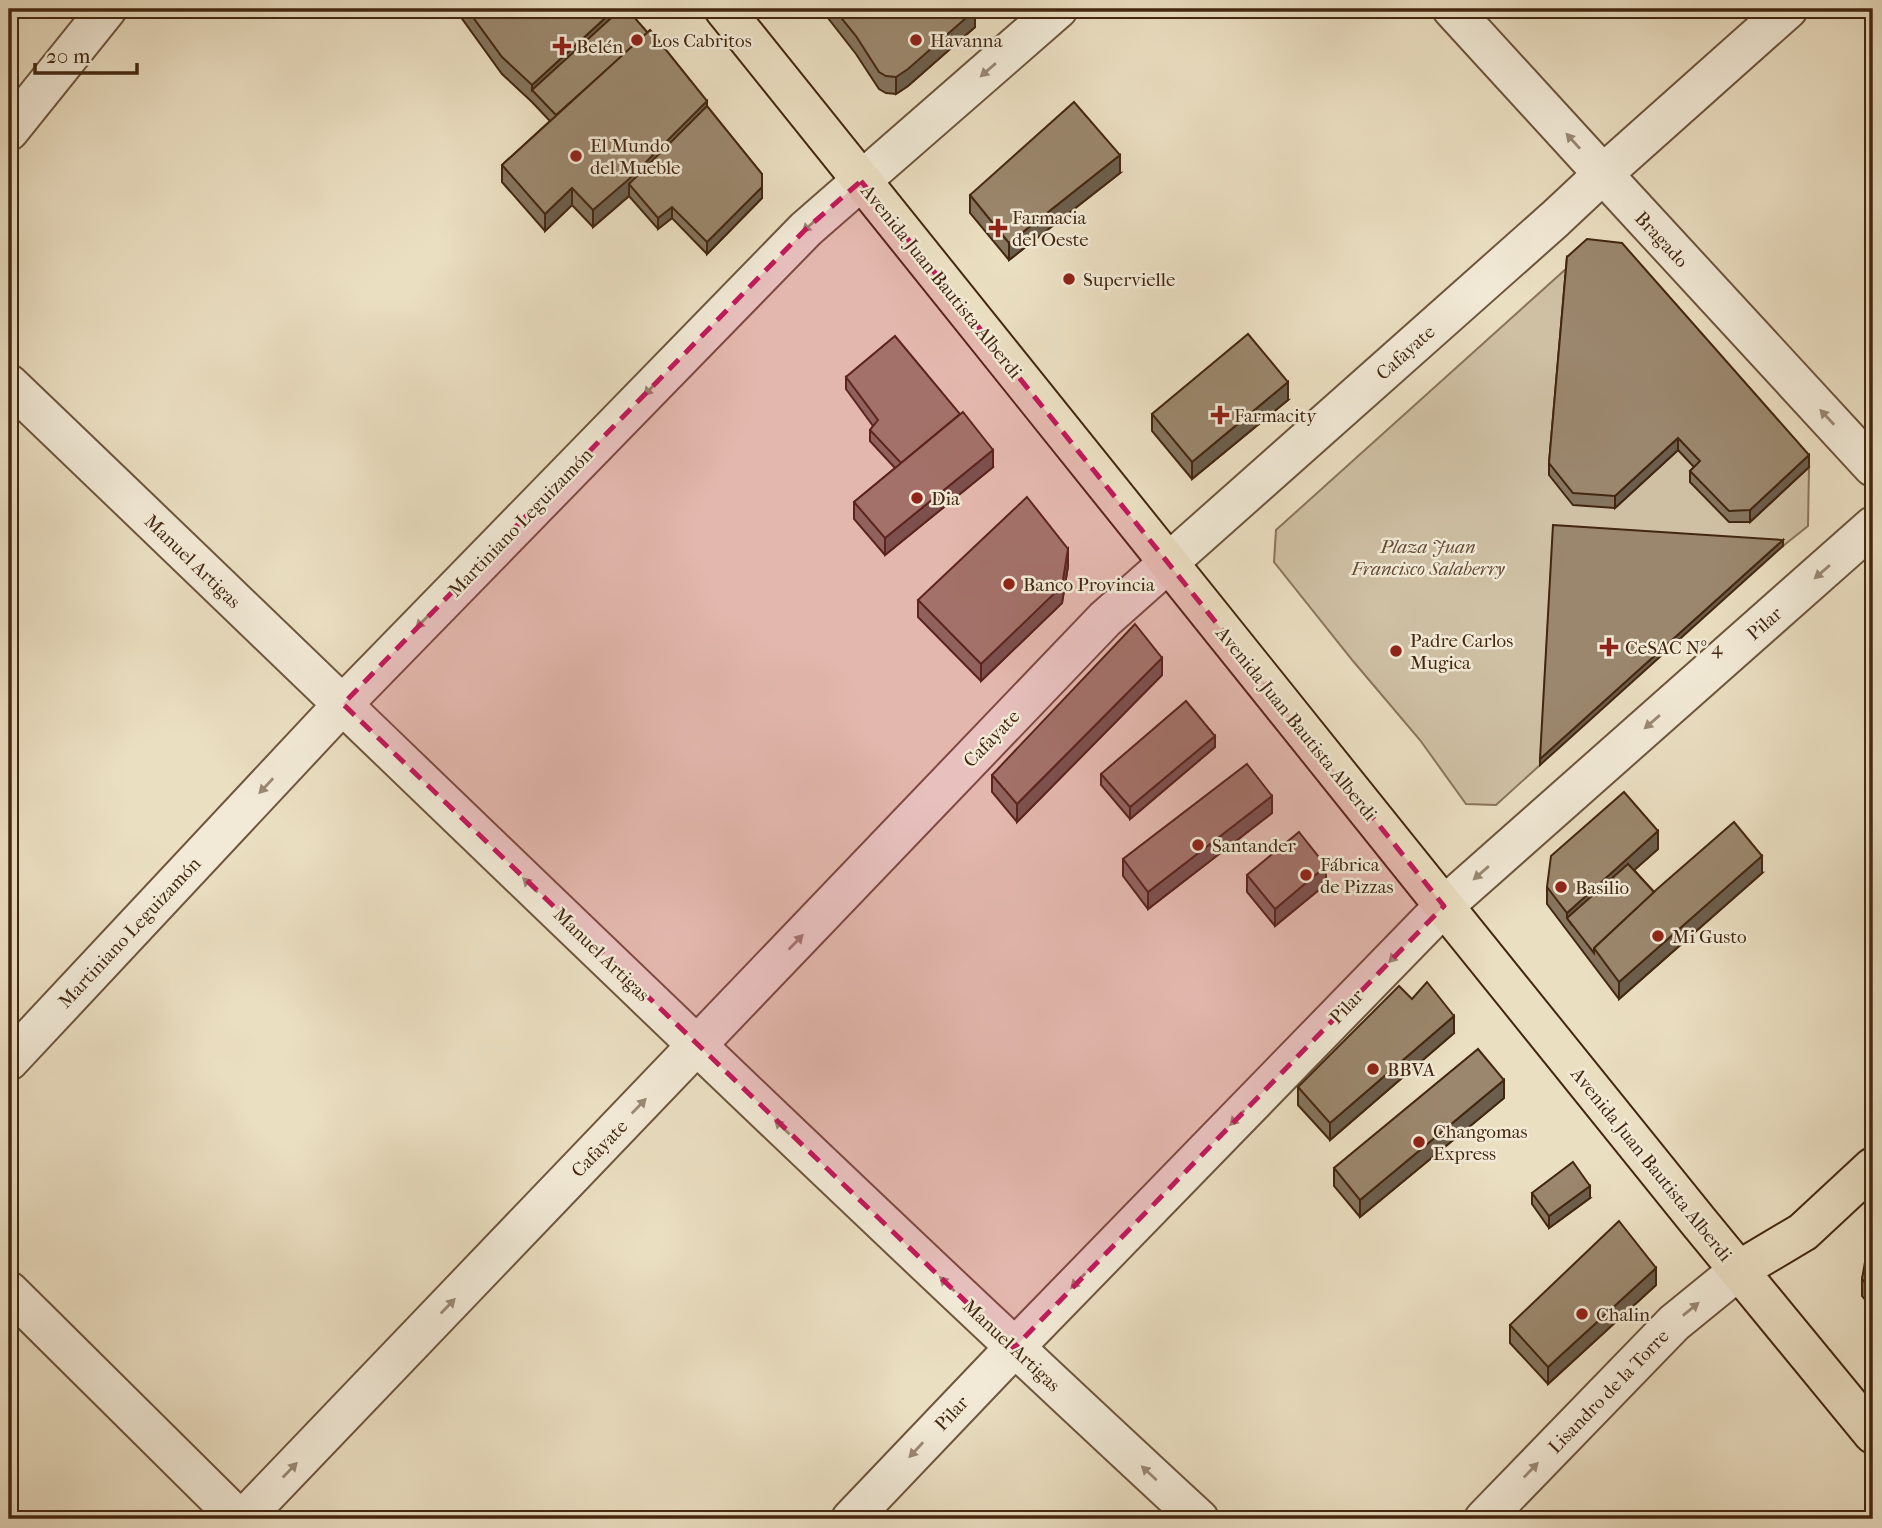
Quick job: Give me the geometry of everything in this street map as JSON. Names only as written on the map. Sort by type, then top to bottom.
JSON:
[{"type":"main road","name":"Avenida Juan Bautista Alberdi","points":[[724,9],[1444,906],[1873,1434]]},
{"type":"main road","points":[[1739,1270],[1803,1232],[1873,1167]]},
{"type":"street","points":[[9,131],[107,9]]},
{"type":"street","name":"Martiniano Leguizamón","points":[[9,1061],[343,704],[806,229],[1058,9]]},
{"type":"street","name":"Bragado","points":[[1452,9],[1873,467]]},
{"type":"street","name":"Cafayate","points":[[241,1519],[1105,619],[1788,9]]},
{"type":"street","name":"Manuel Artigas","points":[[9,384],[696,1046],[1014,1348],[1199,1519]]},
{"type":"street","name":"Pilar","points":[[851,1519],[1444,906],[1873,526]]},
{"type":"street","name":"Lisandro de la Torre","points":[[1483,1519],[1674,1323],[1739,1270]]},
{"type":"street","points":[[9,1291],[241,1519]]},
{"type":"highlighted area","points":[[861,181],[1444,906],[1014,1348],[343,704],[806,229]]},
{"type":"green space","name":"Plaza Juan Francisco Salaberry","points":[[1567,268],[1615,507],[1678,450],[1750,522],[1809,467],[1808,526],[1783,546],[1553,531],[1540,765],[1496,805],[1466,804],[1420,740],[1274,562],[1276,530]]},
{"type":"building","points":[[467,9],[615,9],[532,85],[502,57]]},
{"type":"building","points":[[621,9],[627,9],[648,33],[556,115],[532,90]]},
{"type":"building","name":"Havanna","points":[[834,9],[975,10],[896,77],[879,72],[856,36]]},
{"type":"building","name":"El Mundo del Mueble","points":[[650,30],[707,101],[629,179],[593,210],[572,188],[545,214],[502,165]]},
{"type":"building","points":[[1074,102],[1120,155],[1009,243],[970,195]]},
{"type":"building","points":[[707,106],[762,174],[762,187],[707,242],[672,207],[658,218],[629,184]]},
{"type":"building","points":[[1587,239],[1622,243],[1809,455],[1750,510],[1729,511],[1690,471],[1700,461],[1678,438],[1615,496],[1573,493],[1549,463],[1567,257]]},
{"type":"building","name":"Farmacity","points":[[1248,334],[1288,382],[1192,462],[1152,414]]},
{"type":"building","points":[[895,336],[960,414],[901,463],[870,430],[878,420],[846,377]]},
{"type":"building","name":"Dia","points":[[963,412],[993,450],[885,538],[854,502]]},
{"type":"building","name":"Banco Provincia","points":[[1027,497],[1068,549],[1062,586],[981,664],[918,600]]},
{"type":"building","name":"CeSAC Nº 4","points":[[1553,525],[1783,540],[1540,759]]},
{"type":"building","points":[[1135,624],[1162,658],[1017,804],[992,775]]},
{"type":"building","points":[[1186,701],[1215,736],[1130,807],[1101,774]]},
{"type":"building","name":"Santander","points":[[1247,764],[1272,796],[1148,892],[1123,859]]},
{"type":"building","points":[[1624,792],[1658,831],[1567,913],[1547,887],[1551,856]]},
{"type":"building","name":"Mi Gusto","points":[[1734,822],[1762,856],[1619,982],[1594,948]]},
{"type":"building","points":[[1299,832],[1326,866],[1275,909],[1247,875]]},
{"type":"building","points":[[1628,864],[1654,892],[1594,948],[1594,953],[1567,918]]},
{"type":"building","name":"BBVA","points":[[1427,982],[1454,1016],[1330,1123],[1298,1087],[1399,986],[1412,999]]},
{"type":"building","name":"Changomas Express","points":[[1478,1049],[1504,1080],[1360,1200],[1334,1168]]},
{"type":"building","points":[[1573,1162],[1590,1186],[1549,1216],[1532,1193]]},
{"type":"building","name":"Chalin","points":[[1619,1221],[1656,1268],[1548,1367],[1510,1325]]},
{"type":"building","points":[[1873,1241],[1873,1292],[1862,1279],[1868,1245]]},
{"type":"place","name":"Los Cabritos","points":[[637,40]]},
{"type":"place","name":"Havanna","points":[[916,40]]},
{"type":"place","name":"Belén","points":[[562,46]]},
{"type":"place","name":"El Mundo del Mueble","points":[[576,156]]},
{"type":"place","name":"Farmacia del Oeste","points":[[998,228]]},
{"type":"place","name":"Supervielle","points":[[1069,279]]},
{"type":"place","name":"Farmacity","points":[[1220,415]]},
{"type":"place","name":"Dia","points":[[917,498]]},
{"type":"place","name":"Banco Provincia","points":[[1009,584]]},
{"type":"place","name":"CeSAC Nº 4","points":[[1609,647]]},
{"type":"place","name":"Padre Carlos Mugica","points":[[1396,651]]},
{"type":"place","name":"Santander","points":[[1198,845]]},
{"type":"place","name":"Fábrica de Pizzas","points":[[1306,875]]},
{"type":"place","name":"Basilio","points":[[1561,887]]},
{"type":"place","name":"Mi Gusto","points":[[1658,936]]},
{"type":"place","name":"BBVA","points":[[1373,1069]]},
{"type":"place","name":"Changomas Express","points":[[1419,1142]]},
{"type":"place","name":"Chalin","points":[[1582,1314]]}]
